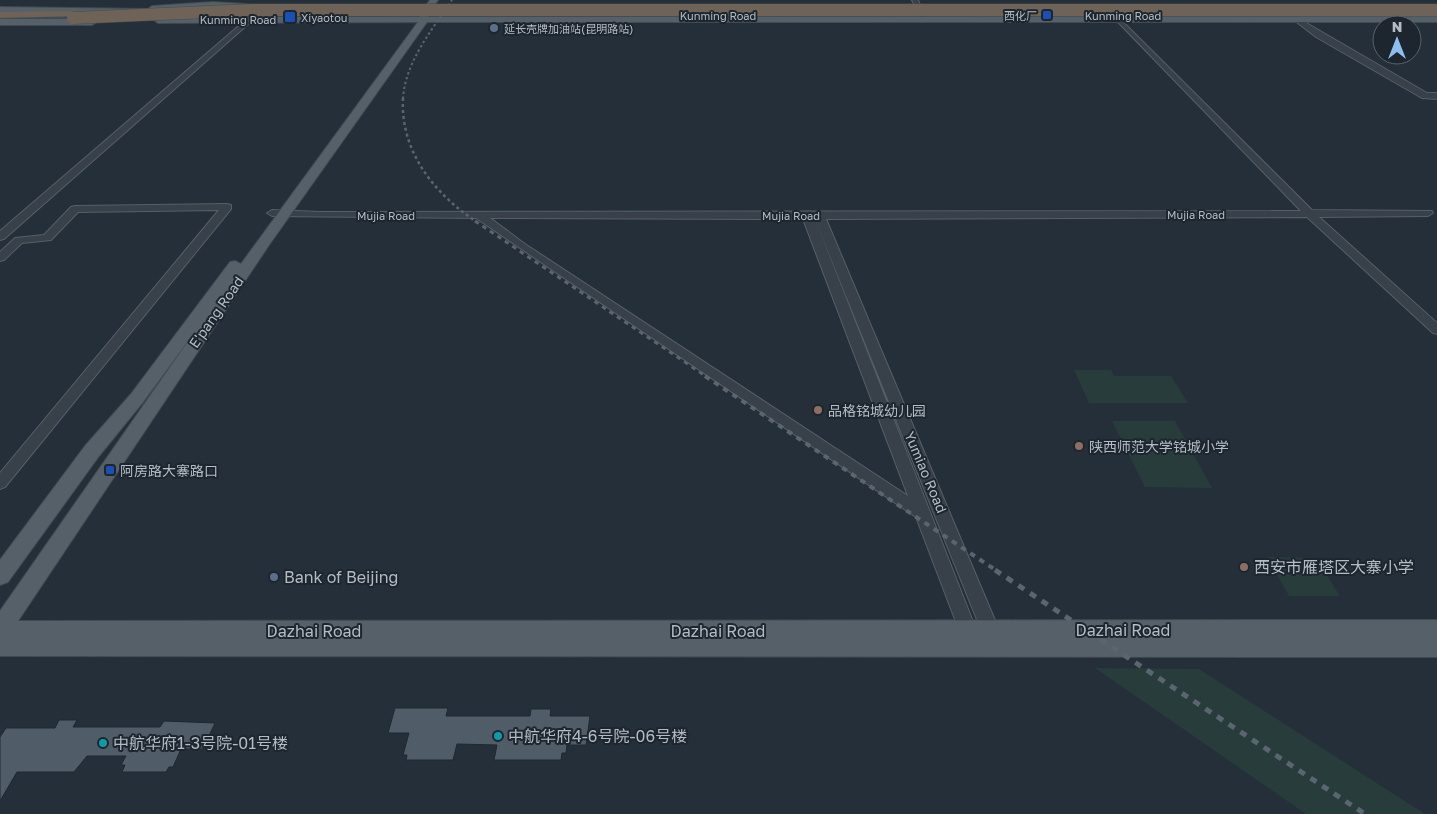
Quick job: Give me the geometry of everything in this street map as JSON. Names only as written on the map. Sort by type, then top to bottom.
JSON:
[{"type":"highway","points":[[76,16],[271,7],[1437,7]]},
{"type":"highway","points":[[0,16],[76,16],[251,10],[1192,10],[1437,7]]},
{"type":"highway","points":[[1192,10],[1309,15],[1437,17]]},
{"type":"main road","name":"E'pang Road","points":[[0,576],[92,451],[138,398],[279,213],[372,88],[419,13],[434,0]]},
{"type":"main road","name":"Kunming Road","points":[[0,10],[271,11],[318,15],[419,13],[1118,19],[1437,17]]},
{"type":"main road","name":"Kunming Road","points":[[0,22],[250,19],[419,13]]},
{"type":"main road","name":"Kunming Road","points":[[923,17],[1437,17]]},
{"type":"main road","name":"E'pang Road","points":[[0,630],[279,213]]},
{"type":"main road","points":[[48,510],[82,510]]},
{"type":"main road","name":"Dazhai Road","points":[[0,630],[982,638],[1437,646]]},
{"type":"main road","name":"Dazhai Road","points":[[0,646],[982,638],[1437,630]]},
{"type":"street","points":[[915,0],[923,17]]},
{"type":"street","points":[[0,237],[250,19]]},
{"type":"street","points":[[1118,19],[1309,213],[1437,330]]},
{"type":"street","points":[[1296,19],[1319,35],[1425,96],[1437,96]]},
{"type":"street","points":[[0,258],[20,240],[46,238],[74,208],[226,207],[0,483]]},
{"type":"street","name":"Mujia Road","points":[[279,213],[320,215],[813,215],[1428,213]]},
{"type":"street","points":[[478,215],[521,246],[923,514]]},
{"type":"street","name":"Yumiao Road","points":[[813,215],[923,514],[982,638]]},
{"type":"street","name":"Yumiao Road","points":[[813,215],[982,638]]},
{"type":"green space","points":[[1074,370],[1111,370],[1114,376],[1171,376],[1188,403],[1089,403]]},
{"type":"green space","points":[[1112,421],[1175,421],[1212,488],[1145,487]]},
{"type":"green space","points":[[1267,557],[1316,558],[1340,596],[1289,596]]},
{"type":"green space","points":[[1095,668],[1199,669],[1425,814],[1306,814]]},
{"type":"building","name":"中航华府4-6号院-06号楼","points":[[395,708],[448,708],[446,716],[530,716],[531,709],[551,709],[550,716],[590,716],[586,745],[567,745],[566,753],[562,753],[561,760],[494,760],[497,745],[457,744],[453,760],[406,760],[407,755],[403,755],[409,733],[388,733]]},
{"type":"building","name":"中航华府1-3号院-01号楼","points":[[59,720],[77,720],[73,727],[160,727],[164,721],[215,723],[203,749],[181,749],[173,767],[169,767],[166,772],[122,772],[125,765],[121,765],[126,756],[87,756],[74,772],[17,772],[0,801],[0,737],[6,728],[55,728]]},
{"type":"railway","points":[[403,99],[405,85],[414,59],[452,0]]},
{"type":"railway","points":[[403,99],[407,136],[423,169],[447,198],[477,222]]},
{"type":"railway","points":[[475,221],[707,377]]},
{"type":"railway","points":[[705,376],[997,571]]},
{"type":"railway","points":[[995,570],[1365,814]]},
{"type":"place","name":"西化厂","points":[[1047,15]]},
{"type":"place","name":"Xiyaotou","points":[[290,17]]},
{"type":"place","name":"延长壳牌加油站(昆明路站)","points":[[494,28]]},
{"type":"place","name":"品格铭城幼儿园","points":[[818,410]]},
{"type":"place","name":"陕西师范大学铭城小学","points":[[1079,446]]},
{"type":"place","name":"阿房路大寨路口","points":[[110,470]]},
{"type":"place","name":"西安市雁塔区大寨小学","points":[[1244,567]]},
{"type":"place","name":"Bank of Beijing","points":[[274,577]]},
{"type":"place","name":"中航华府4-6号院-06号楼","points":[[498,736]]},
{"type":"place","name":"中航华府1-3号院-01号楼","points":[[103,743]]}]
